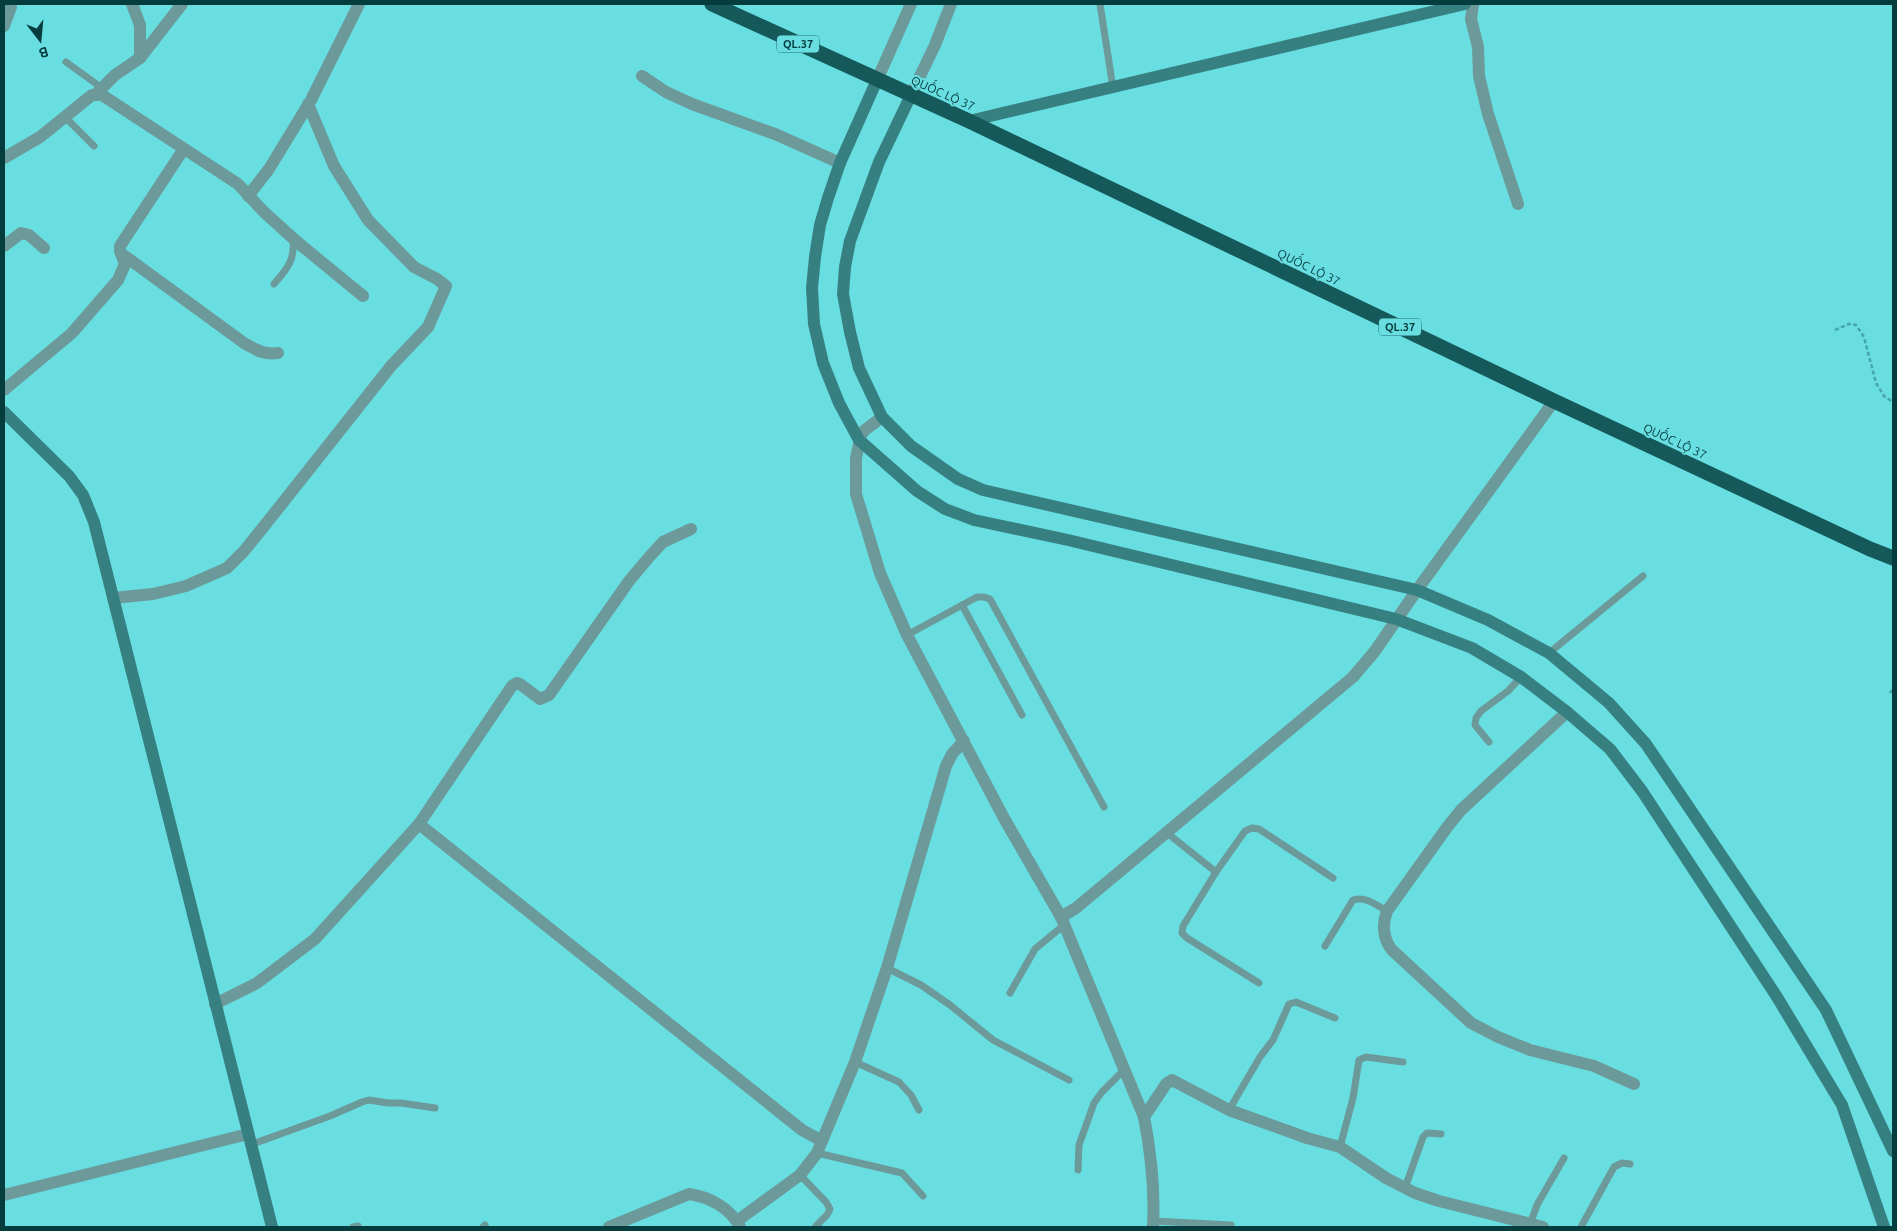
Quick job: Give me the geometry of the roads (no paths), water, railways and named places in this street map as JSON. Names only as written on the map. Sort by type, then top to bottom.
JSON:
[{"type":"highway","name":"QUỐC LỘ 37","points":[[712,4],[969,122],[1554,401],[1893,558]]},
{"type":"main road","points":[[969,122],[1465,4]]},
{"type":"main road","points":[[880,82],[840,163],[828,198],[816,249],[812,288],[814,324],[823,363],[829,379],[839,403],[878,458],[916,490],[945,508],[974,520],[1068,540],[1396,619],[1472,648],[1521,677],[1567,712],[1610,749],[1642,792],[1777,997],[1842,1105],[1884,1227]]},
{"type":"main road","points":[[910,95],[879,162],[857,218],[845,266],[843,294],[850,332],[859,368],[880,418],[911,446],[958,479],[983,490],[1417,590],[1488,620],[1549,653],[1609,703],[1646,744],[1826,1010],[1893,1151]]},
{"type":"main road","points":[[4,412],[69,476],[83,495],[94,522],[214,1004],[272,1227]]},
{"type":"street","points":[[4,26],[11,7],[10,4]]},
{"type":"street","points":[[132,4],[140,25],[140,58]]},
{"type":"street","points":[[4,158],[40,137],[140,58],[182,4]]},
{"type":"street","points":[[248,196],[269,169],[308,104],[359,4]]},
{"type":"street","points":[[880,82],[911,4]]},
{"type":"street","points":[[910,95],[935,45],[951,4]]},
{"type":"street","points":[[1473,4],[1471,19],[1478,47],[1479,76],[1488,114],[1518,204]]},
{"type":"street","points":[[642,76],[666,92],[692,104],[775,134],[840,163]]},
{"type":"street","points":[[99,91],[106,98],[183,150],[238,184],[248,196],[293,238],[363,296]]},
{"type":"street","points":[[113,598],[153,594],[186,586],[227,568],[244,551],[391,366],[428,327],[446,286],[414,267],[368,220],[334,166],[308,104]]},
{"type":"street","points":[[4,390],[72,333],[118,280],[126,264],[120,246],[183,150]]},
{"type":"street","points":[[4,246],[22,233],[44,248]]},
{"type":"street","points":[[122,254],[244,343],[261,353],[268,355],[278,354]]},
{"type":"street","points":[[1063,921],[1076,908],[1354,677],[1375,651],[1396,619],[1554,401]]},
{"type":"street","points":[[880,418],[862,435],[856,458],[856,494],[880,573],[906,635],[1005,820],[1063,921],[1144,1116],[1151,1151],[1154,1204],[1153,1224]]},
{"type":"street","points":[[214,1004],[257,983],[315,939],[419,824],[512,686],[517,683],[520,684],[540,699],[549,695],[629,581],[650,556],[663,542],[690,529]]},
{"type":"street","points":[[1567,712],[1461,810],[1448,826],[1387,911],[1384,918],[1387,943],[1471,1023],[1530,1050],[1594,1066],[1634,1084]]},
{"type":"street","points":[[609,1227],[689,1194],[703,1196],[725,1209],[738,1224],[800,1175],[817,1153],[855,1062],[887,968],[946,766],[952,754],[964,741]]},
{"type":"street","points":[[419,824],[802,1130],[822,1140]]},
{"type":"street","points":[[1144,1116],[1166,1084],[1172,1080],[1229,1110],[1340,1147],[1386,1178],[1405,1188],[1439,1201],[1543,1227]]},
{"type":"street","points":[[4,1195],[249,1139]]},
{"type":"lane","points":[[1100,4],[1113,88]]},
{"type":"lane","points":[[66,62],[99,91]]},
{"type":"lane","points":[[65,117],[94,146]]},
{"type":"lane","points":[[274,284],[292,261],[294,250],[293,238]]},
{"type":"lane","points":[[1549,653],[1642,576]]},
{"type":"lane","points":[[906,635],[976,598],[984,597],[990,599],[995,605],[1104,807]]},
{"type":"lane","points":[[962,605],[1022,715]]},
{"type":"lane","points":[[1488,742],[1476,725],[1476,718],[1481,711],[1508,691],[1521,677]]},
{"type":"lane","points":[[1259,984],[1182,933],[1183,926],[1216,872],[1245,831],[1252,828],[1259,829],[1333,878]]},
{"type":"lane","points":[[1166,834],[1216,872]]},
{"type":"lane","points":[[1325,946],[1353,900],[1360,898],[1387,911]]},
{"type":"lane","points":[[1010,993],[1035,949],[1063,921]]},
{"type":"lane","points":[[887,968],[921,985],[950,1005],[993,1040],[1069,1080]]},
{"type":"lane","points":[[1229,1110],[1260,1057],[1273,1040],[1290,1004],[1296,1002],[1335,1018]]},
{"type":"lane","points":[[1340,1147],[1353,1098],[1359,1060],[1366,1057],[1403,1062]]},
{"type":"lane","points":[[855,1062],[899,1082],[912,1095],[919,1110]]},
{"type":"lane","points":[[1078,1170],[1079,1145],[1094,1103],[1124,1070]]},
{"type":"lane","points":[[249,1139],[330,1116],[369,1100],[388,1103],[401,1102],[435,1108]]},
{"type":"lane","points":[[1405,1188],[1423,1137],[1427,1133],[1440,1134]]},
{"type":"lane","points":[[817,1153],[902,1173],[922,1196]]},
{"type":"lane","points":[[1530,1224],[1537,1204],[1564,1158]]},
{"type":"lane","points":[[1581,1227],[1614,1167],[1622,1163],[1630,1164]]},
{"type":"lane","points":[[800,1175],[830,1208],[827,1215],[816,1226]]},
{"type":"lane","points":[[1153,1224],[1231,1225]]}]
